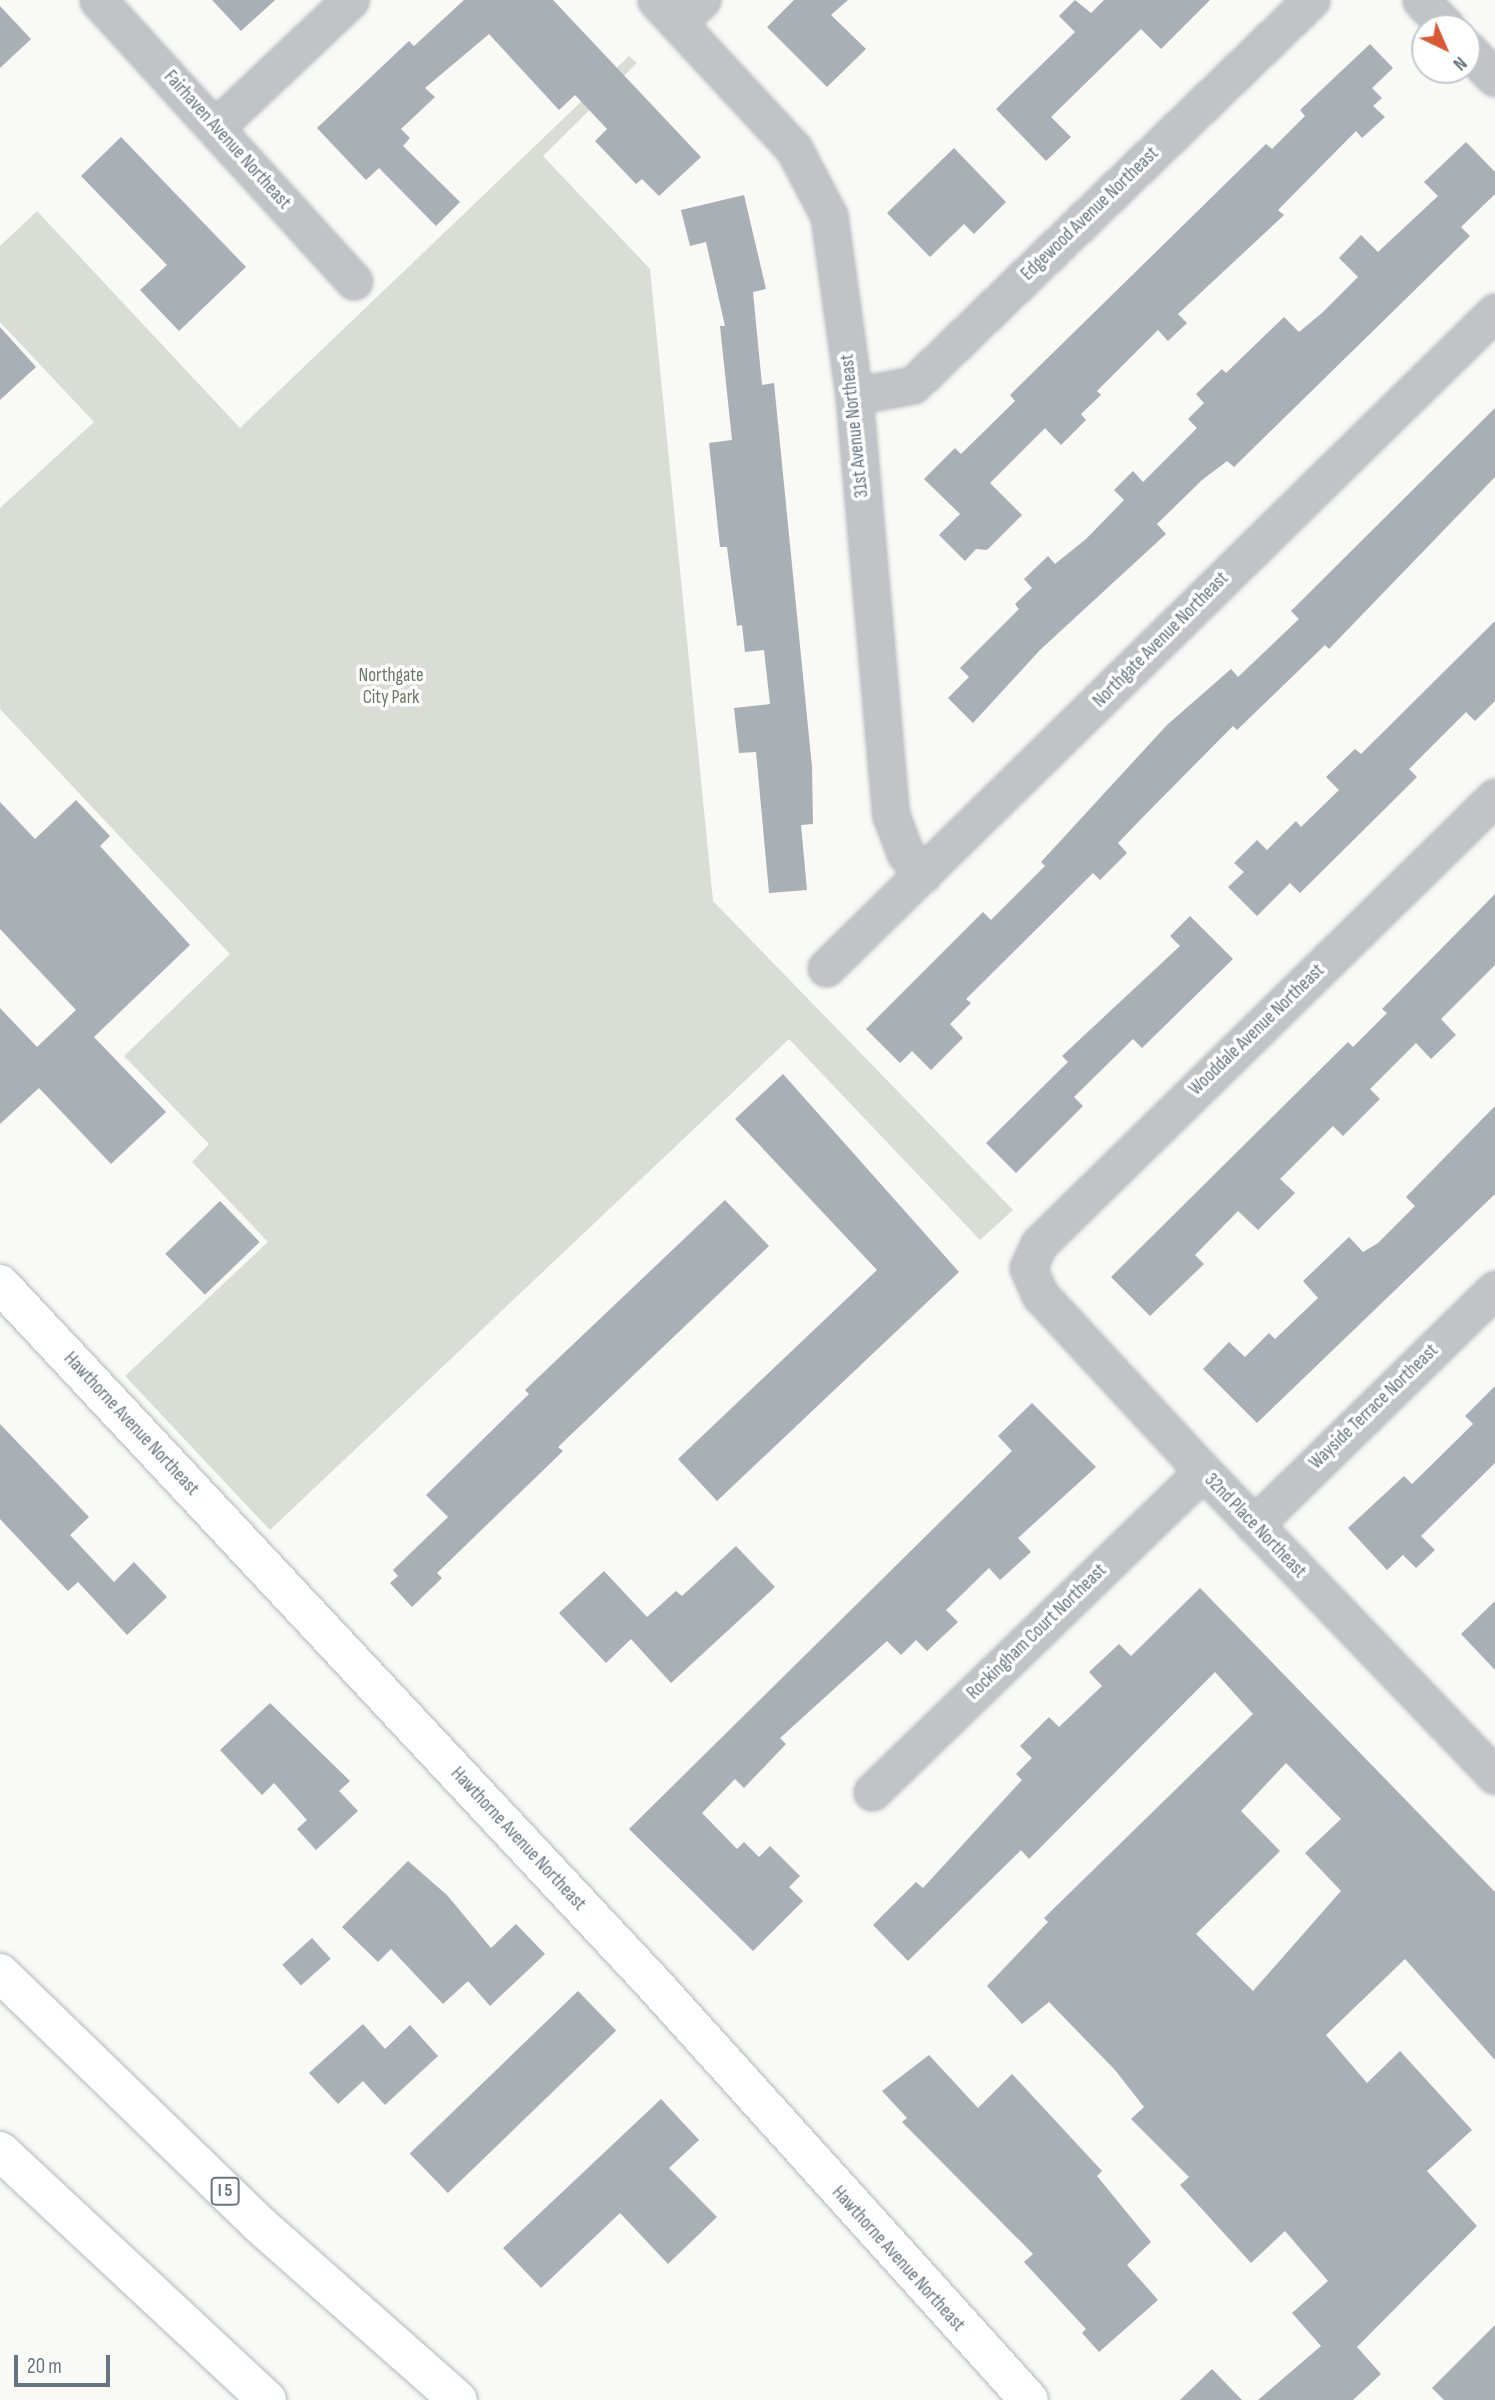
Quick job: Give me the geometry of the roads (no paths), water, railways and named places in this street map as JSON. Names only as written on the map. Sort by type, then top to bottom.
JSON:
[{"type":"main road","name":"Hawthorne Avenue Northeast","points":[[0,1284],[653,1983],[1029,2400]]},
{"type":"main road","name":"I 5","points":[[0,1973],[240,2206],[458,2400]]},
{"type":"main road","points":[[0,2151],[267,2400]]},
{"type":"street","name":"Fairhaven Avenue Northeast","points":[[97,0],[218,125],[354,281]]},
{"type":"street","points":[[218,125],[349,0]]},
{"type":"street","name":"Edgewood Avenue Northeast","points":[[854,396],[913,385],[1311,0]]},
{"type":"street","points":[[1421,0],[1434,14]]},
{"type":"street","name":"31st Avenue Northeast","points":[[678,7],[794,149],[817,184],[829,216],[854,396],[891,816],[905,853],[923,875]]},
{"type":"street","points":[[1481,64],[1495,78]]},
{"type":"street","name":"Northgate Avenue Northeast","points":[[826,968],[1495,312]]},
{"type":"street","name":"Wooddale Avenue Northeast","points":[[1028,1268],[1039,1244],[1495,797]]},
{"type":"street","name":"32nd Place Northeast","points":[[1028,1268],[1040,1295],[1203,1471],[1491,1764]]},
{"type":"street","name":"Wayside Terrace Northeast","points":[[1254,1525],[1495,1289]]},
{"type":"street","name":"Rockingham Court Northeast","points":[[872,1792],[1203,1471]]},
{"type":"park label","name":"Northgate City Park","points":[[391,687]]}]
